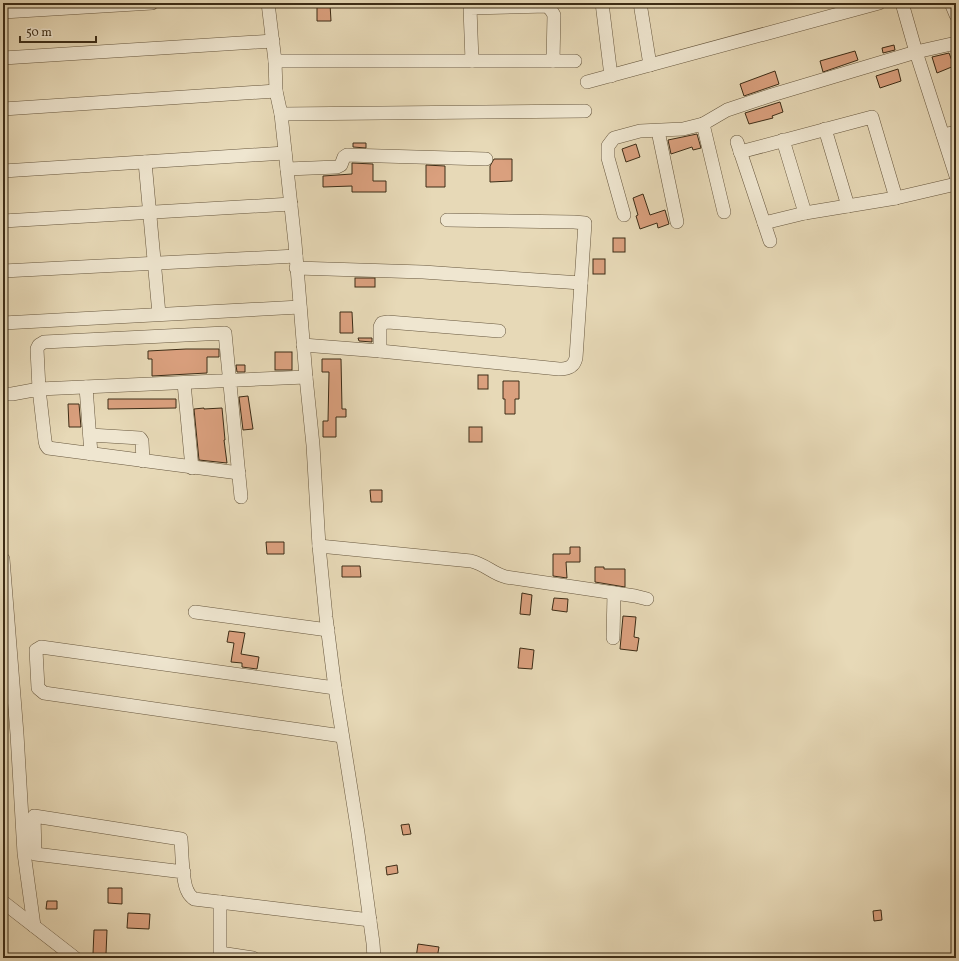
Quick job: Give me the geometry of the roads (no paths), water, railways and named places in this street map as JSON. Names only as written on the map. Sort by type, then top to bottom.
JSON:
[{"type":"street","points":[[3,12],[152,3]]},
{"type":"street","points":[[268,3],[273,41],[276,91],[281,114],[291,204],[313,445],[319,546],[328,630],[342,736],[358,833],[374,958]]},
{"type":"street","points":[[602,3],[612,76]]},
{"type":"street","points":[[640,3],[650,65]]},
{"type":"street","points":[[587,82],[879,3]]},
{"type":"street","points":[[902,3],[916,52],[950,133],[956,176]]},
{"type":"street","points":[[951,3],[956,14]]},
{"type":"street","points":[[472,61],[470,8],[547,6],[554,15],[553,61]]},
{"type":"street","points":[[3,58],[273,41]]},
{"type":"street","points":[[624,215],[608,158],[608,146],[614,138],[640,131],[683,129],[703,124],[727,110],[745,103],[916,52],[956,43]]},
{"type":"street","points":[[274,61],[574,61]]},
{"type":"street","points":[[3,109],[276,91]]},
{"type":"street","points":[[281,114],[585,111]]},
{"type":"street","points":[[770,241],[739,147],[783,140],[872,117],[896,198]]},
{"type":"street","points":[[703,124],[724,212]]},
{"type":"street","points":[[825,128],[848,206]]},
{"type":"street","points":[[658,131],[677,222]]},
{"type":"street","points":[[783,140],[805,213]]},
{"type":"street","points":[[3,170],[285,153]]},
{"type":"street","points":[[287,169],[337,167],[341,165],[344,157],[347,155],[486,159]]},
{"type":"street","points":[[145,162],[159,314]]},
{"type":"street","points":[[764,223],[805,213],[896,198],[956,184]]},
{"type":"street","points":[[3,221],[291,204]]},
{"type":"street","points":[[303,345],[380,351],[551,369],[566,369],[572,366],[576,358],[577,282],[585,223],[447,220]]},
{"type":"street","points":[[3,271],[155,263],[296,262],[577,282]]},
{"type":"street","points":[[3,323],[300,307]]},
{"type":"street","points":[[224,319],[241,497]]},
{"type":"street","points":[[380,351],[380,327],[382,323],[388,322],[499,331]]},
{"type":"street","points":[[225,332],[44,342],[38,345],[39,389],[46,445],[52,449],[239,473]]},
{"type":"street","points":[[3,394],[12,394],[39,389],[306,377]]},
{"type":"street","points":[[184,382],[192,468]]},
{"type":"street","points":[[86,387],[91,454]]},
{"type":"street","points":[[90,435],[140,438],[142,441],[143,461]]},
{"type":"street","points":[[319,546],[472,561],[484,566],[499,576],[648,598]]},
{"type":"street","points":[[3,559],[17,734],[24,853],[34,926]]},
{"type":"street","points":[[613,638],[614,593]]},
{"type":"street","points":[[195,612],[328,630]]},
{"type":"street","points":[[335,688],[41,647],[36,650],[38,688],[44,693],[342,736]]},
{"type":"street","points":[[184,872],[36,854],[34,816],[181,839],[184,872],[185,886],[188,893],[194,899],[370,920]]},
{"type":"street","points":[[3,902],[75,958]]},
{"type":"street","points":[[220,902],[220,953],[253,958]]}]
